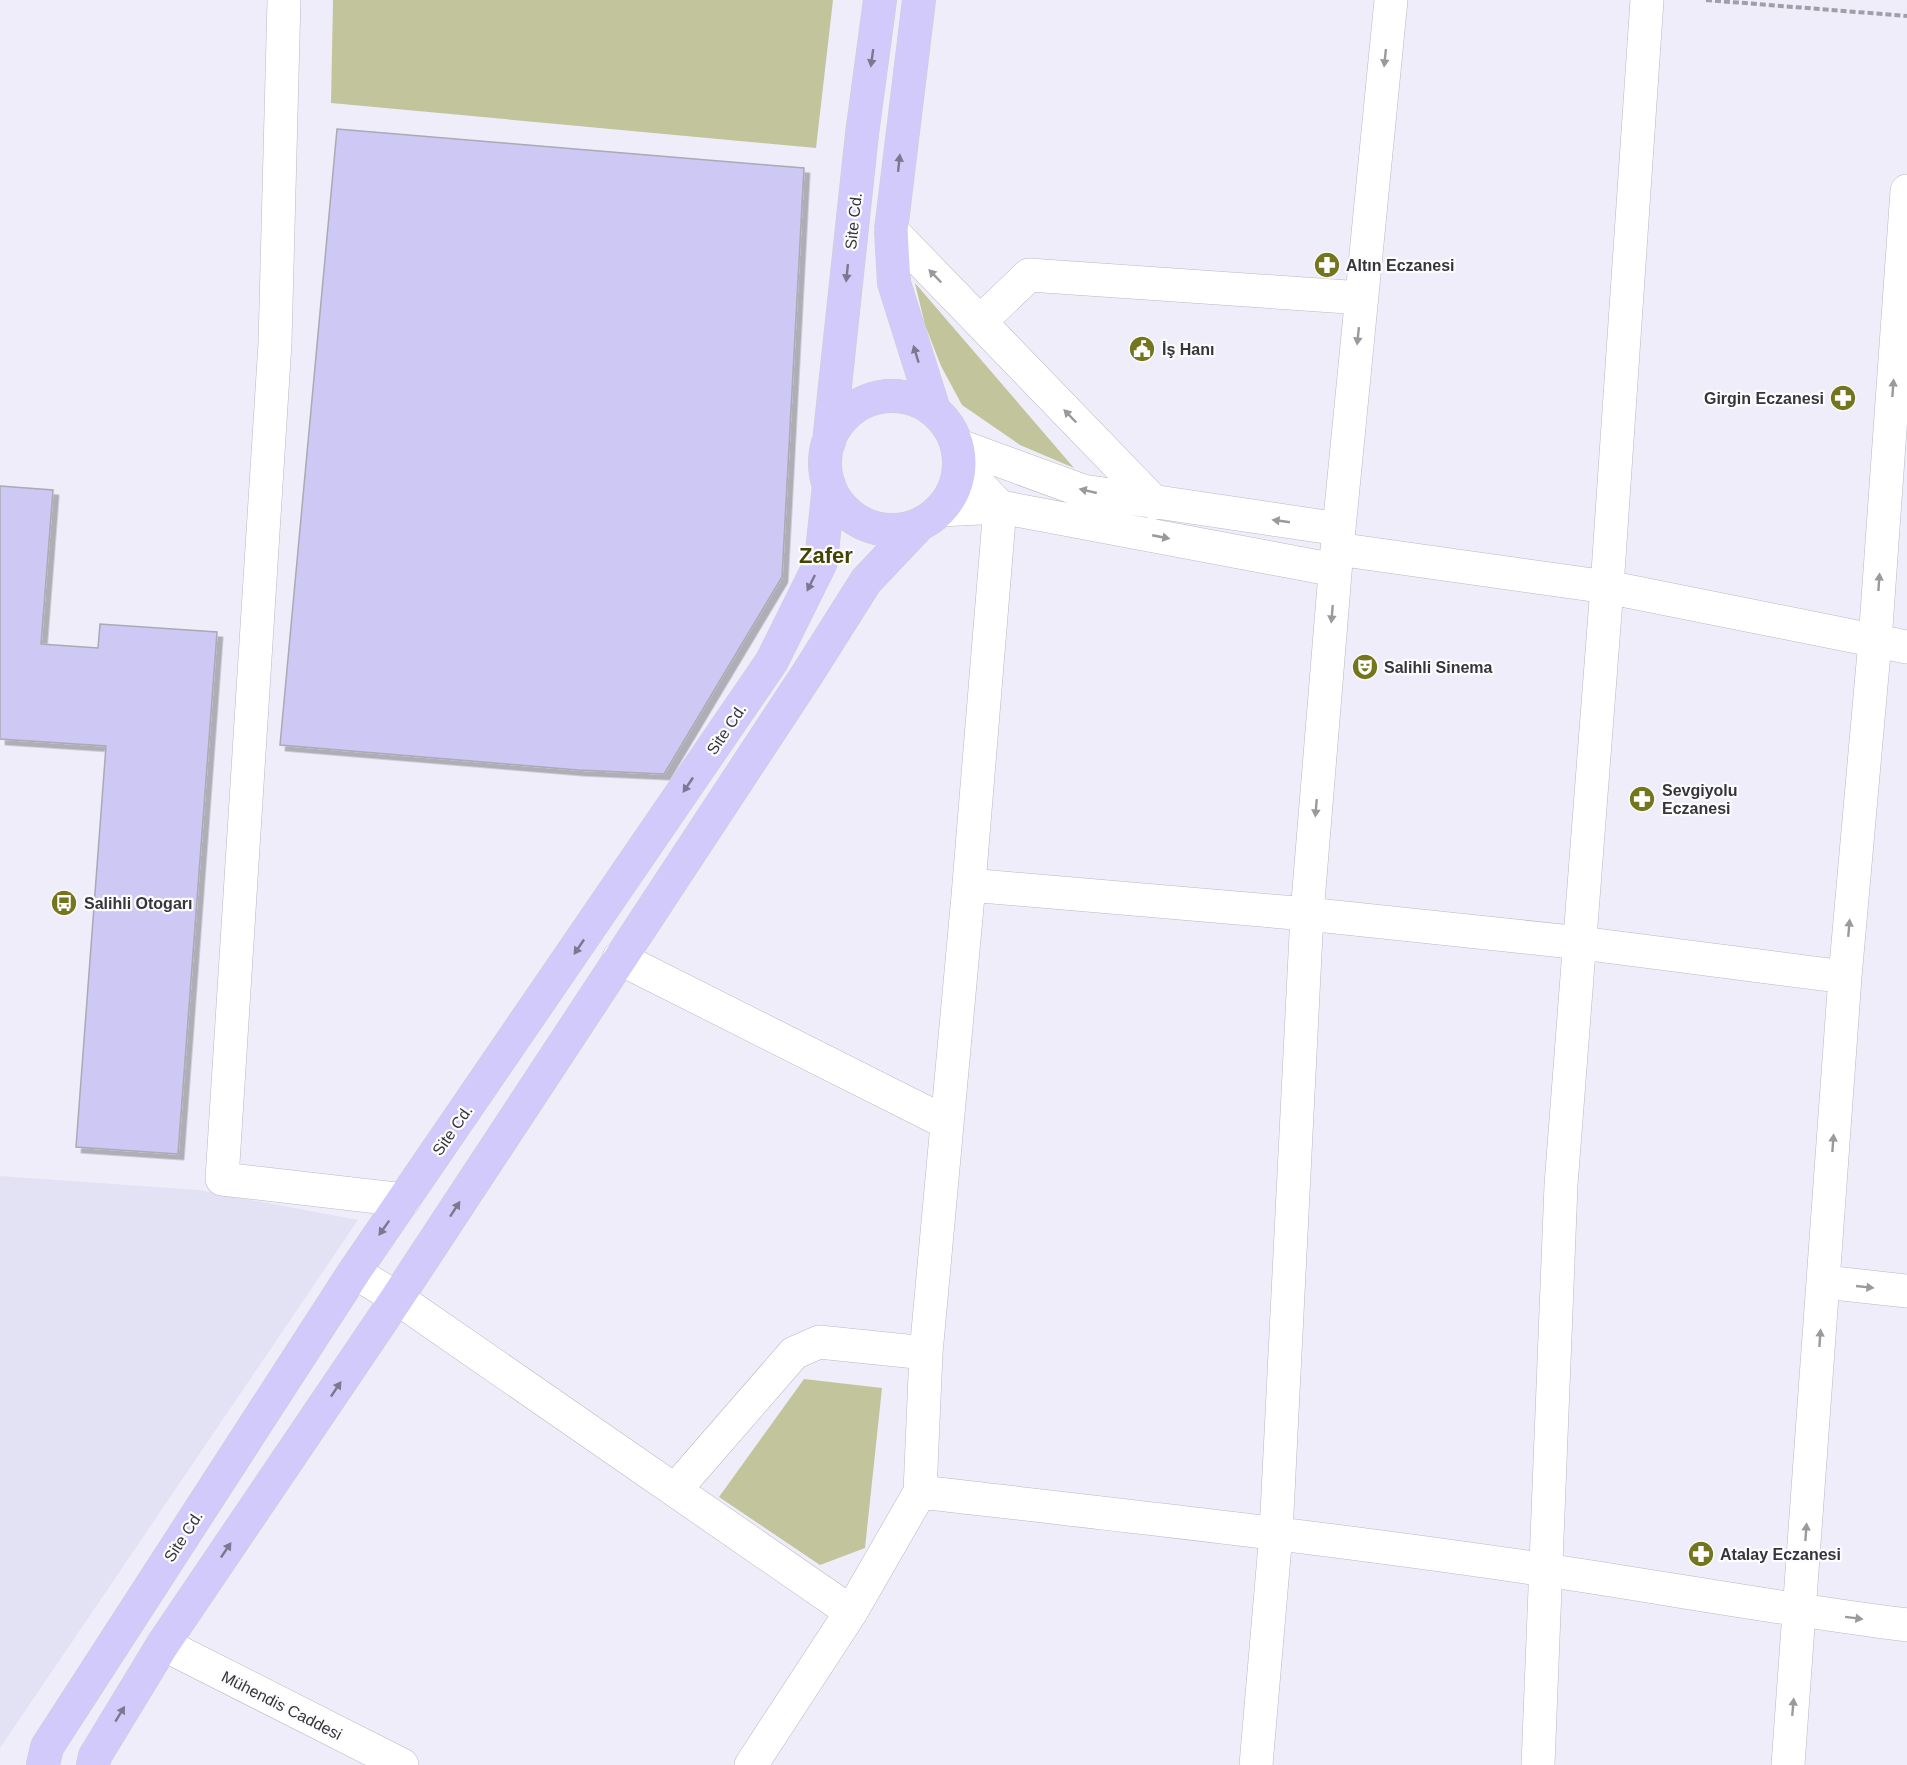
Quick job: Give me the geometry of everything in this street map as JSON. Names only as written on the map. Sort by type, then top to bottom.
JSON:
[{"type":"main road","name":"Site Cd.","points":[[829,442],[862,135],[880,0]]},
{"type":"main road","points":[[919,0],[891,230],[894,283],[934,410]]},
{"type":"main road","points":[[93,1765],[94,1756],[163,1644],[397,1298],[808,673],[866,581],[929,518],[955,490],[958,455],[948,426],[934,410],[915,400],[894,396],[873,399],[854,408],[838,423],[829,442],[825,463],[829,485],[848,513],[874,529],[897,531],[929,518]]},
{"type":"main road","name":"Site Cd.","points":[[41,1759],[354,1272],[772,661],[821,562],[829,485]]},
{"type":"street","points":[[284,0],[275,343],[222,1179],[404,1200]]},
{"type":"street","points":[[1256,1765],[1276,1533],[1307,914],[1337,549],[1391,0]]},
{"type":"street","points":[[1538,1765],[1561,1185],[1607,587],[1647,0]]},
{"type":"street","points":[[1788,1765],[1801,1612],[1845,977],[1875,641],[1907,191]]},
{"type":"street","points":[[891,230],[1155,504]]},
{"type":"street","points":[[980,322],[1029,275],[1362,298]]},
{"type":"street","points":[[958,455],[1083,491],[1155,504],[1337,549]]},
{"type":"street","points":[[751,1765],[851,1612],[920,1491],[926,1353],[969,885],[1000,507],[958,455]]},
{"type":"street","points":[[929,518],[1000,507],[1337,549],[1607,587],[1907,647]]},
{"type":"street","points":[[969,885],[1307,914],[1581,943],[1845,977]]},
{"type":"street","points":[[619,958],[947,1123]]},
{"type":"street","points":[[354,1272],[397,1298],[851,1612]]},
{"type":"street","points":[[1824,1282],[1907,1292]]},
{"type":"street","points":[[675,1490],[794,1353],[819,1342],[926,1353]]},
{"type":"street","points":[[920,1491],[1276,1533],[1546,1570],[1801,1612],[1907,1625]]},
{"type":"street","name":"Mühendis Caddesi","points":[[163,1644],[402,1765]]},
{"type":"path","points":[[1706,0],[1907,16]]},
{"type":"shaded area","points":[[0,1176],[198,1190],[358,1220],[0,1748]]},
{"type":"green space","points":[[333,0],[833,0],[816,148],[331,103]]},
{"type":"green space","points":[[915,283],[1074,468],[1020,445],[962,405],[941,366],[925,325]]},
{"type":"green space","points":[[804,1379],[882,1388],[865,1548],[820,1565],[719,1497]]},
{"type":"building","points":[[337,129],[804,168],[782,577],[664,774],[578,770],[280,745]]},
{"type":"building","points":[[0,486],[53,490],[41,644],[98,648],[100,624],[217,632],[178,1154],[76,1147],[106,746],[0,739]]},
{"type":"place","name":"Altın Eczanesi","points":[[1327,265]]},
{"type":"place","name":"İş Hanı","points":[[1142,349]]},
{"type":"place","name":"Girgin Eczanesi","points":[[1843,398]]},
{"type":"place","name":"Salihli Sinema","points":[[1365,667]]},
{"type":"place","name":"Sevgiyolu Eczanesi","points":[[1642,799]]},
{"type":"place","name":"Salihli Otogarı","points":[[64,903]]},
{"type":"place","name":"Atalay Eczanesi","points":[[1701,1554]]},
{"type":"district","name":"Zafer","points":[[826,555]]}]
